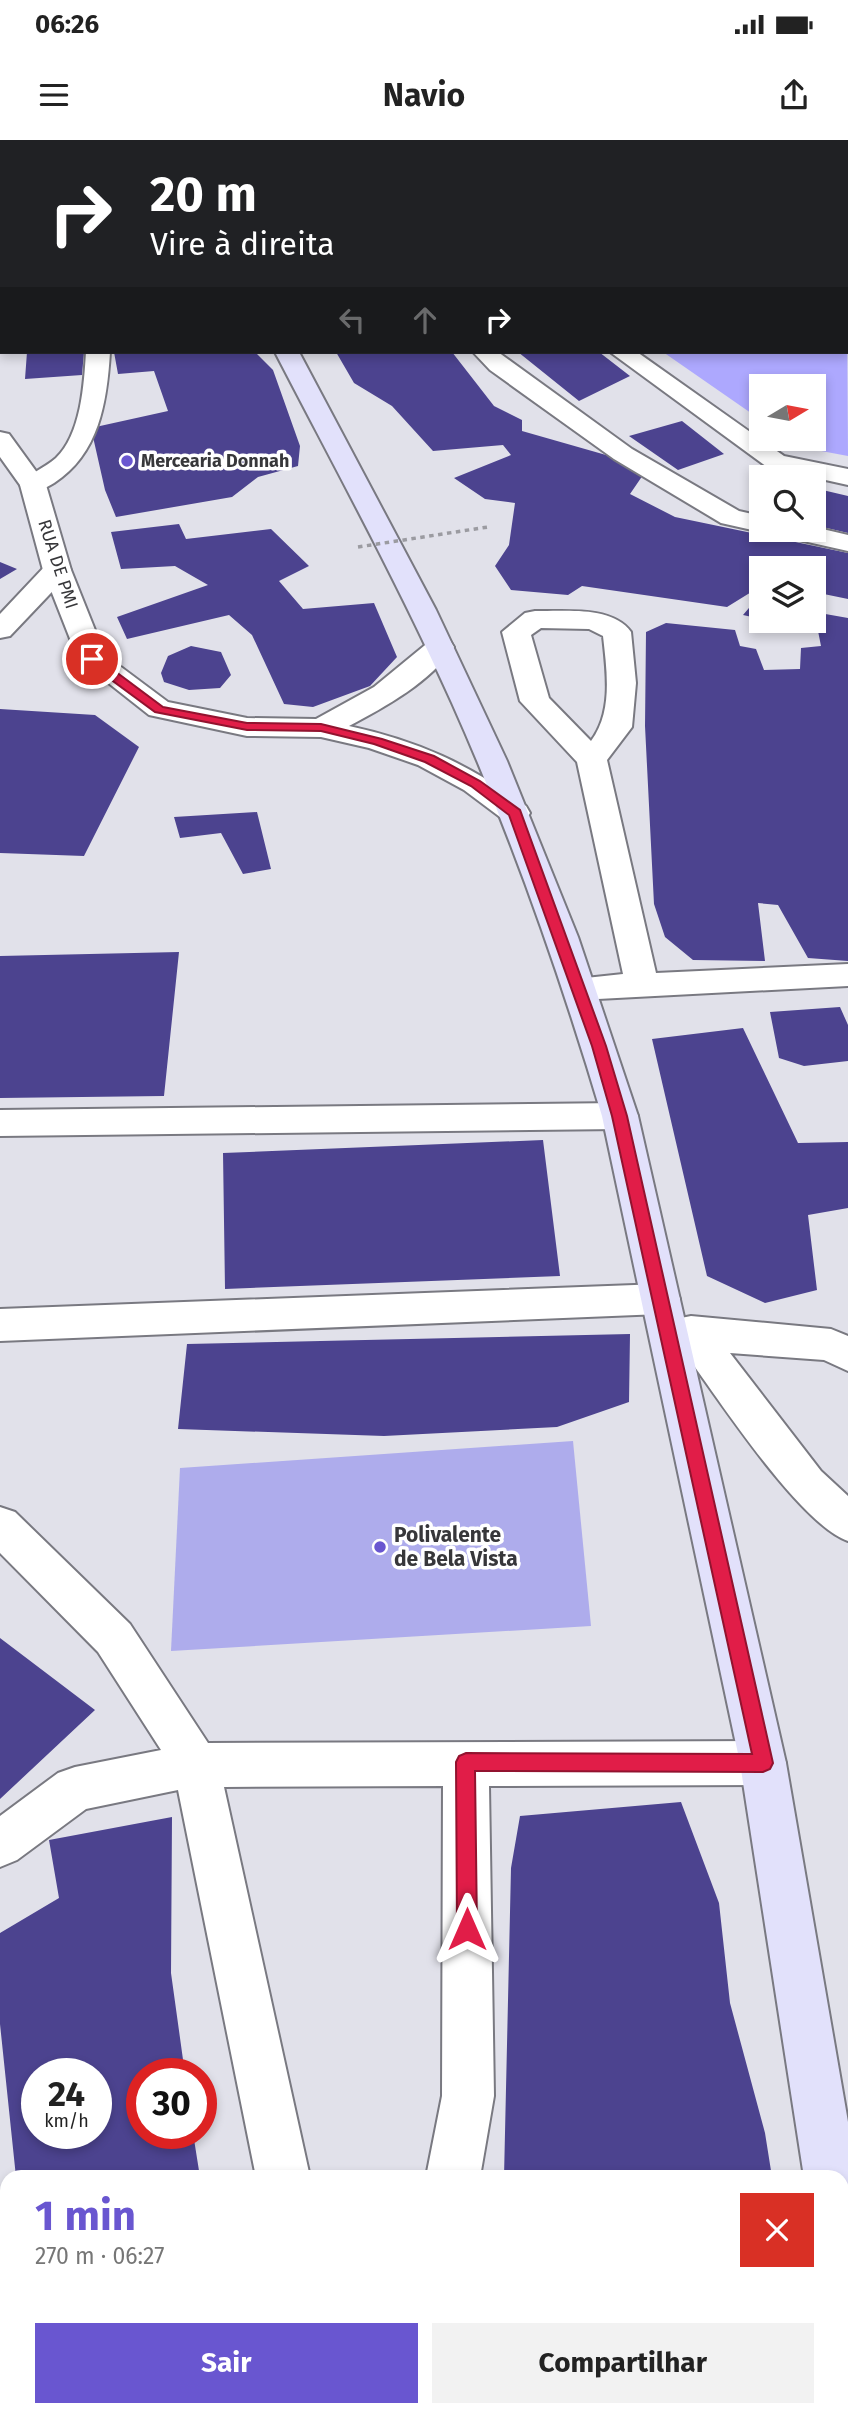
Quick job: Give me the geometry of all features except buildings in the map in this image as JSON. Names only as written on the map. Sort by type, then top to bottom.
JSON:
[{"type":"main road","points":[[288,354],[440,647],[515,813],[579,988],[620,1116],[674,1322],[763,1763],[830,2170]]},
{"type":"street","points":[[33,485],[67,462],[80,437],[93,401],[98,354]]},
{"type":"street","points":[[487,354],[498,365],[622,454],[730,517],[749,521]]},
{"type":"street","points":[[625,354],[776,462],[848,477]]},
{"type":"street","name":"RUA DE PMI","points":[[0,439],[33,485],[57,570],[92,659],[159,709],[247,727],[321,728]]},
{"type":"street","points":[[826,538],[848,543]]},
{"type":"street","points":[[0,630],[57,570]]},
{"type":"street","points":[[592,760],[617,727],[622,683],[617,632],[594,621],[535,620],[516,632],[536,701],[592,760],[642,985]]},
{"type":"street","points":[[321,728],[371,705],[411,678],[440,647]]},
{"type":"street","points":[[321,728],[377,741],[429,759],[475,783],[515,813]]},
{"type":"street","points":[[579,988],[848,975]]},
{"type":"street","points":[[0,1123],[620,1116]]},
{"type":"street","points":[[0,1325],[674,1322],[831,1345],[848,1355]]},
{"type":"street","points":[[674,1322],[806,1483],[848,1523]]},
{"type":"street","points":[[0,1525],[114,1638],[196,1765],[282,2170]]},
{"type":"street","points":[[454,2170],[468,2096],[466,1762]]},
{"type":"street","points":[[0,1844],[75,1789],[196,1765],[763,1763]]},
{"type":"path","points":[[358,547],[488,527]]},
{"type":"shaded area","points":[[666,354],[847,354],[848,456],[826,452],[826,374],[749,374],[749,412]]},
{"type":"shaded area","name":"Polivalente de Bela Vista","points":[[573,1441],[591,1626],[171,1651],[180,1468]]},
{"type":"place","name":"Mercearia Donnah","points":[[127,461]]},
{"type":"place","name":"Polivalente de Bela Vista","points":[[380,1547]]},
{"type":"route","points":[[92,659],[159,709],[247,727],[321,728],[377,741],[429,759],[475,783],[515,813],[579,988],[620,1116],[763,1763],[466,1762],[467,1929]]}]
